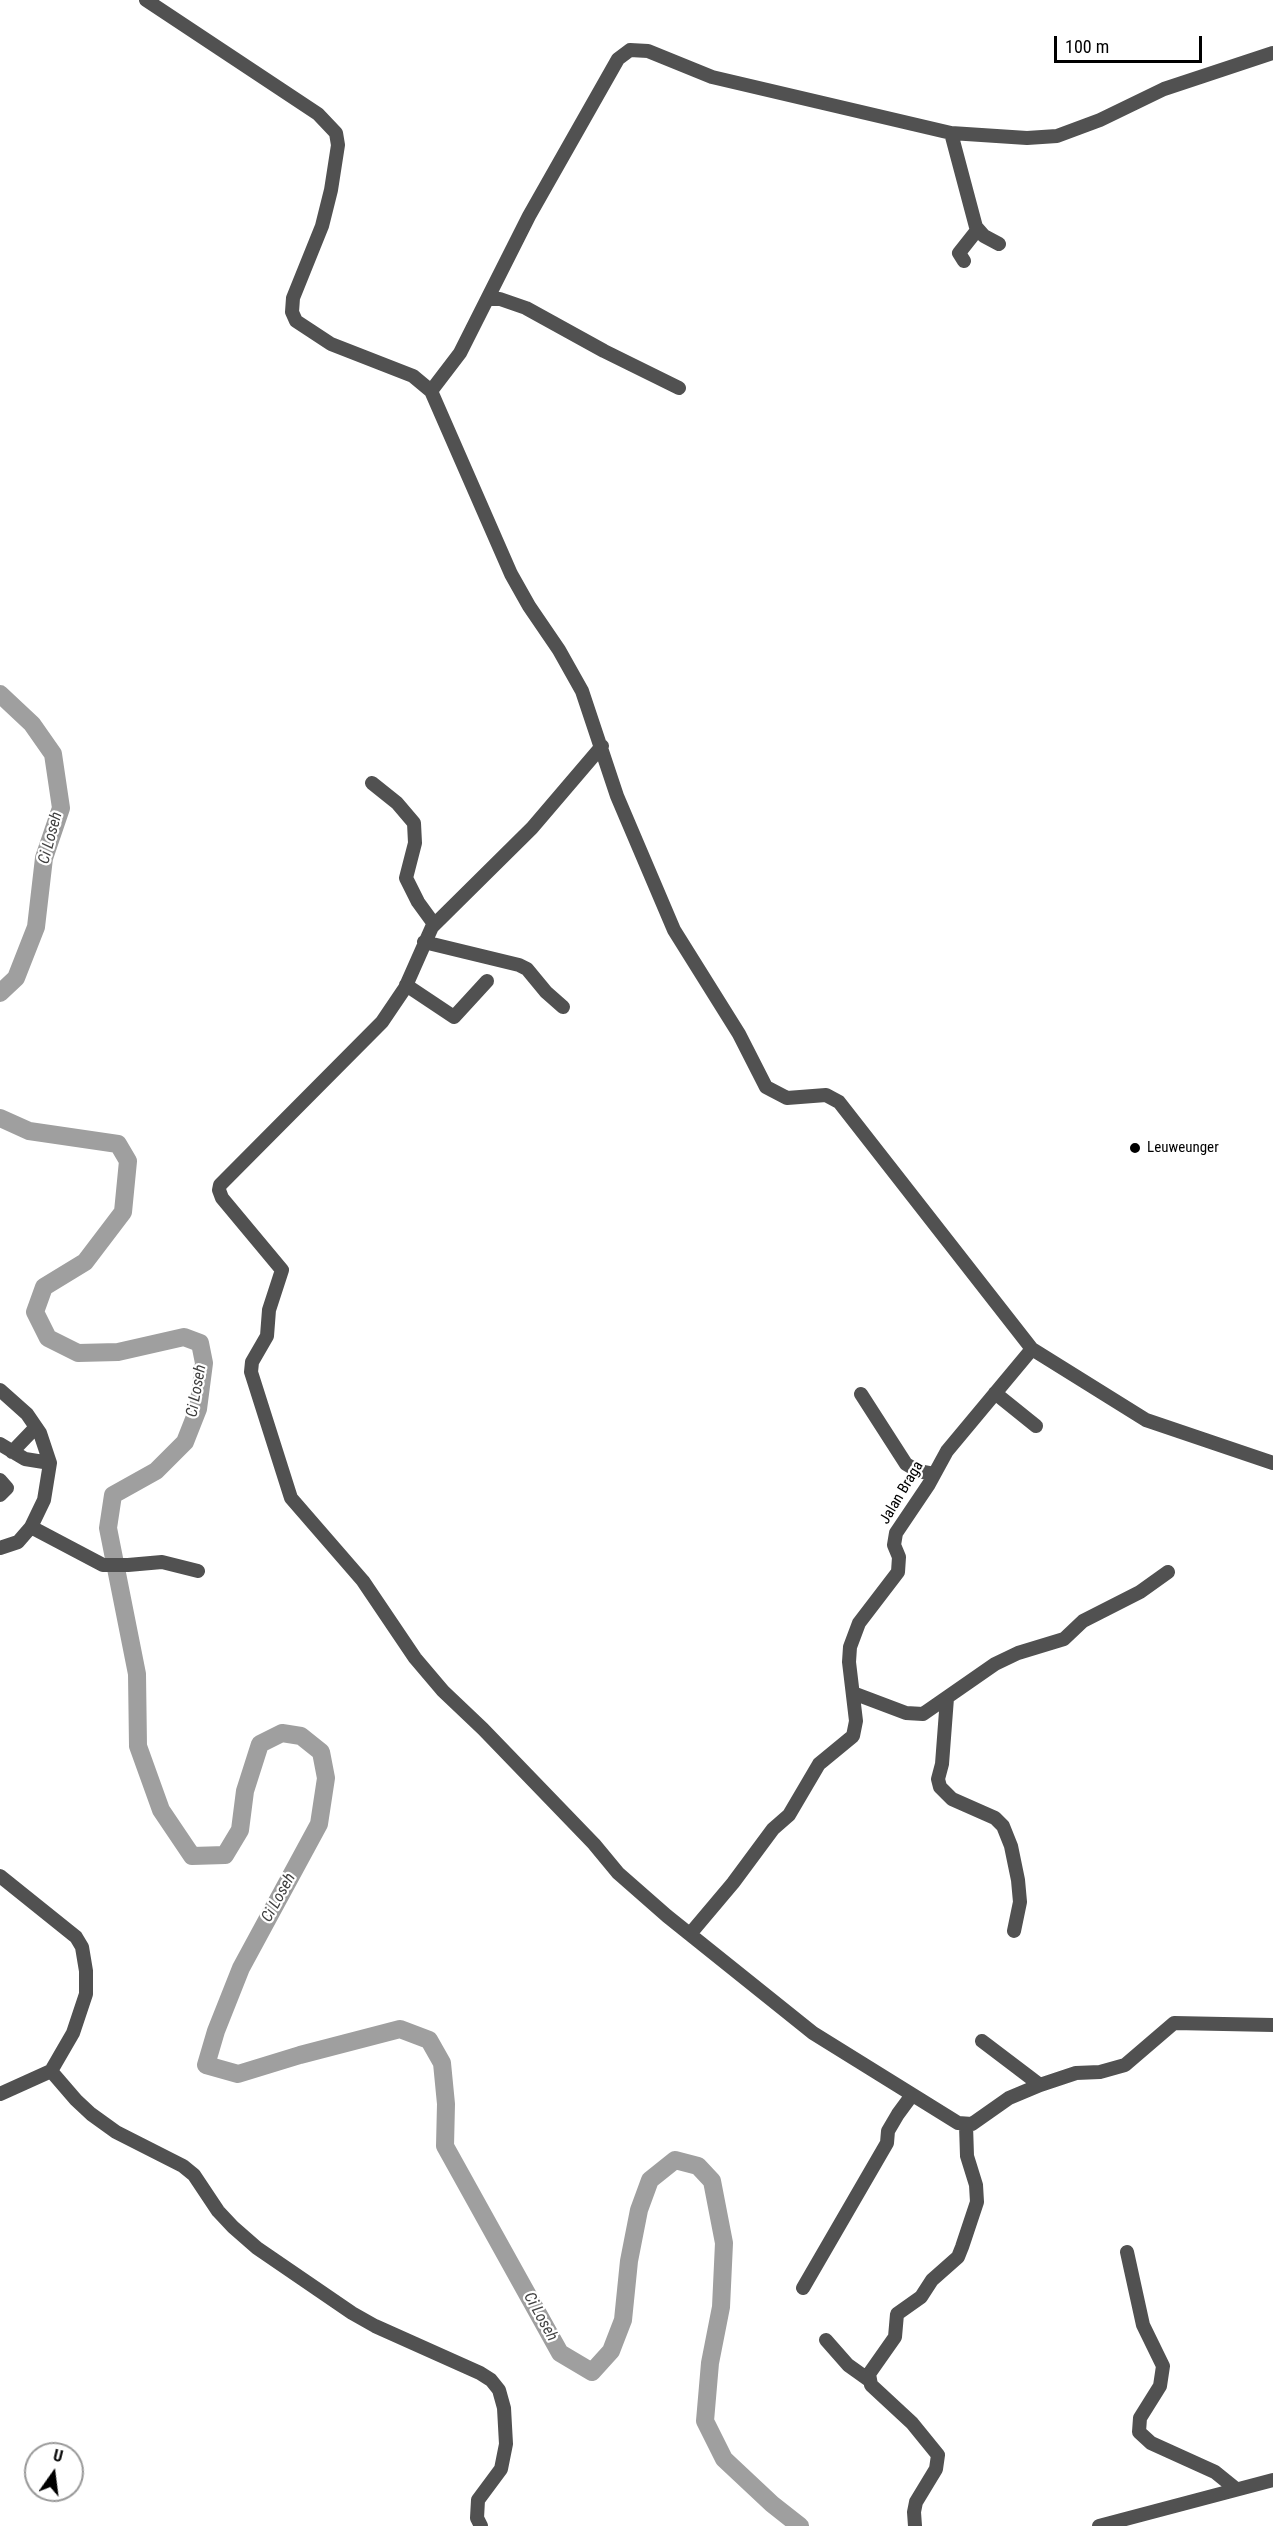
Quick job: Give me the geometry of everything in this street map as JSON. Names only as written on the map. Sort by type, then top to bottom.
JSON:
[{"type":"street","points":[[146,0],[292,95],[329,123],[336,134],[338,145],[331,190],[312,253],[293,298],[292,312],[296,321],[331,344],[413,376],[431,391],[511,574],[582,691],[617,796],[674,930],[739,1034],[766,1088],[787,1098],[826,1095],[839,1102],[1032,1349],[1146,1420],[1273,1462]]},
{"type":"street","points":[[431,391],[460,353],[529,216],[618,59],[630,50],[648,51],[712,77],[951,133],[992,138],[1057,136],[1100,120],[1164,88],[1273,53]]},
{"type":"street","points":[[951,133],[978,229],[984,236],[999,244]]},
{"type":"street","points":[[964,261],[959,253],[978,229]]},
{"type":"street","points":[[488,299],[507,301],[526,308],[604,351],[679,388]]},
{"type":"street","points":[[602,746],[531,828],[429,932],[406,986],[382,1022],[220,1185],[222,1198],[282,1270],[269,1310],[267,1336],[252,1362],[252,1380],[291,1498],[363,1581],[415,1658],[443,1691],[491,1737],[594,1844],[618,1873],[813,2034],[958,2123],[972,2124],[1009,2098],[1040,2085],[1076,2073],[1100,2072],[1125,2065],[1174,2023],[1273,2025]]},
{"type":"street","points":[[372,783],[398,803],[414,823],[415,843],[406,878],[429,932],[527,969],[546,992],[563,1007]]},
{"type":"street","points":[[406,986],[454,1017],[487,981]]},
{"type":"street","name":"Jalan Braga","points":[[690,1934],[733,1883],[772,1829],[789,1815],[819,1764],[853,1736],[856,1721],[849,1662],[850,1647],[859,1623],[898,1572],[899,1557],[894,1545],[896,1533],[947,1451],[1032,1349]]},
{"type":"street","points":[[0,1390],[27,1414],[36,1427],[47,1447],[50,1464],[44,1500],[30,1527],[18,1542],[0,1548]]},
{"type":"street","points":[[995,1393],[1036,1426]]},
{"type":"street","points":[[861,1394],[906,1464],[918,1471],[934,1474]]},
{"type":"street","points":[[36,1427],[6,1448],[29,1461],[50,1464]]},
{"type":"street","points":[[0,1480],[7,1486],[0,1496]]},
{"type":"street","points":[[30,1527],[103,1565],[162,1562],[198,1571]]},
{"type":"street","points":[[853,1694],[896,1710],[915,1715],[923,1714],[995,1664],[1018,1653],[1064,1639],[1083,1621],[1140,1592],[1168,1572]]},
{"type":"street","points":[[947,1698],[942,1764],[938,1779],[940,1787],[952,1799],[995,1818],[1003,1826],[1011,1846],[1018,1880],[1020,1902],[1014,1931]]},
{"type":"street","points":[[0,1876],[76,1937],[82,1947],[87,1994],[73,2033],[51,2071],[0,2094]]},
{"type":"street","points":[[982,2041],[1040,2085]]},
{"type":"street","points":[[51,2071],[91,2114],[116,2132],[159,2153],[194,2175],[218,2211],[257,2248],[378,2323],[491,2380],[499,2390],[506,2425],[506,2444],[501,2469],[478,2500],[477,2518],[481,2526]]},
{"type":"street","points":[[803,2288],[887,2143],[888,2131],[912,2095]]},
{"type":"street","points":[[869,2380],[869,2374],[875,2363],[895,2337],[897,2314],[921,2296],[932,2280],[957,2257],[962,2247],[977,2202],[976,2185],[968,2156],[966,2125]]},
{"type":"street","points":[[1127,2252],[1140,2315],[1163,2366],[1160,2386],[1140,2418],[1139,2432],[1151,2443],[1215,2472],[1236,2489]]},
{"type":"street","points":[[826,2340],[848,2365],[869,2380],[912,2423],[938,2455],[936,2469],[916,2502],[915,2526]]},
{"type":"street","points":[[1099,2526],[1273,2480]]},
{"type":"waterway","name":"Ci Loseh","points":[[0,694],[32,724],[53,754],[61,808],[44,858],[36,927],[16,978],[0,993]]},
{"type":"waterway","name":"Ci Loseh","points":[[0,1118],[29,1131],[118,1144],[128,1161],[123,1212],[85,1262],[44,1287],[35,1312],[48,1338],[78,1353],[118,1352],[184,1337],[200,1343],[204,1363],[198,1409],[185,1442],[156,1471],[113,1495],[108,1528],[137,1674],[138,1746],[161,1810],[192,1856],[225,1855],[240,1830],[245,1791],[260,1744],[282,1733],[301,1736],[321,1752],[326,1778],[319,1824],[241,1968],[216,2031],[206,2065],[238,2074],[400,2029],[429,2040],[442,2063],[446,2104],[445,2146],[560,2353],[592,2372],[611,2351],[623,2320],[629,2261],[639,2210],[650,2180],[675,2160],[698,2166],[712,2181],[724,2243],[721,2307],[710,2363],[705,2421],[724,2459],[772,2504],[800,2526]]},
{"type":"place","name":"Leuweunger","points":[[1135,1148]]}]
